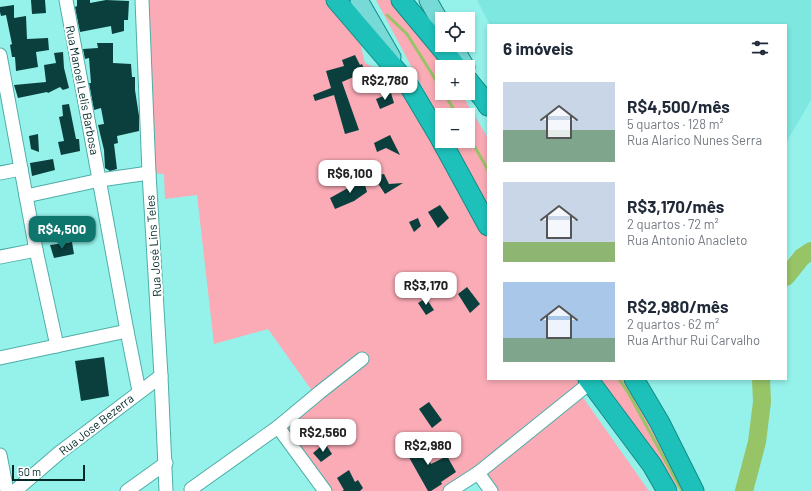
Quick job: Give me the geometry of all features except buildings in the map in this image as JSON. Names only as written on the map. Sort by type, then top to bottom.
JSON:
[{"type":"highway","points":[[336,0],[408,84],[440,138],[487,224]]},
{"type":"highway","points":[[400,0],[451,60]]},
{"type":"highway","points":[[475,89],[487,104]]},
{"type":"highway","points":[[635,380],[660,423],[694,491]]},
{"type":"highway","points":[[589,381],[652,465],[667,491]]},
{"type":"main road","points":[[358,0],[408,84]]},
{"type":"main road","points":[[428,0],[435,12]]},
{"type":"main road","points":[[475,83],[487,104]]},
{"type":"street","name":"Rua Manoel Lelis Barbosa","points":[[66,0],[139,391]]},
{"type":"street","name":"Rua José Lins Teles","points":[[142,0],[149,173],[166,463],[166,491]]},
{"type":"street","points":[[328,0],[355,22]]},
{"type":"street","points":[[0,55],[4,95],[21,169],[36,250],[58,346]]},
{"type":"street","points":[[0,173],[21,169]]},
{"type":"street","points":[[26,196],[100,180],[149,173]]},
{"type":"street","points":[[0,257],[36,250]]},
{"type":"street","points":[[0,358],[127,331]]},
{"type":"street","points":[[192,490],[278,427],[362,359]]},
{"type":"street","name":"Rua Jose Bezerra","points":[[15,491],[59,453],[139,391],[161,376]]},
{"type":"street","points":[[450,491],[478,473],[589,381]]},
{"type":"street","points":[[278,427],[325,491]]},
{"type":"street","points":[[0,455],[7,491]]},
{"type":"street","points":[[126,491],[166,463]]},
{"type":"street","points":[[478,473],[491,491]]},
{"type":"shaded area","points":[[142,0],[336,0],[355,22],[365,63],[408,84],[435,132],[435,148],[444,148],[487,224],[487,380],[587,380],[450,491],[325,491],[279,428],[315,395],[268,329],[214,344],[197,195],[165,199],[164,174],[149,173]]},
{"type":"shaded area","points":[[376,0],[390,0],[425,41],[439,60],[435,60],[435,100],[465,100],[470,108],[435,108],[435,111]]},
{"type":"shaded area","points":[[477,0],[811,0],[811,100],[787,141],[787,24],[489,24]]},
{"type":"shaded area","points":[[475,116],[487,136],[487,209],[455,148],[475,148]]},
{"type":"shaded area","points":[[599,380],[626,380],[685,491],[680,491],[651,448]]},
{"type":"shaded area","points":[[582,396],[649,491],[496,491],[484,474]]},
{"type":"waterway","points":[[387,15],[407,34],[435,79]]},
{"type":"waterway","points":[[448,100],[453,108]]},
{"type":"waterway","points":[[475,147],[487,168]]},
{"type":"waterway","points":[[787,276],[802,257],[811,251]]},
{"type":"waterway","points":[[620,380],[629,394],[682,491]]},
{"type":"waterway","points":[[744,491],[757,442],[762,402],[761,380]]}]
